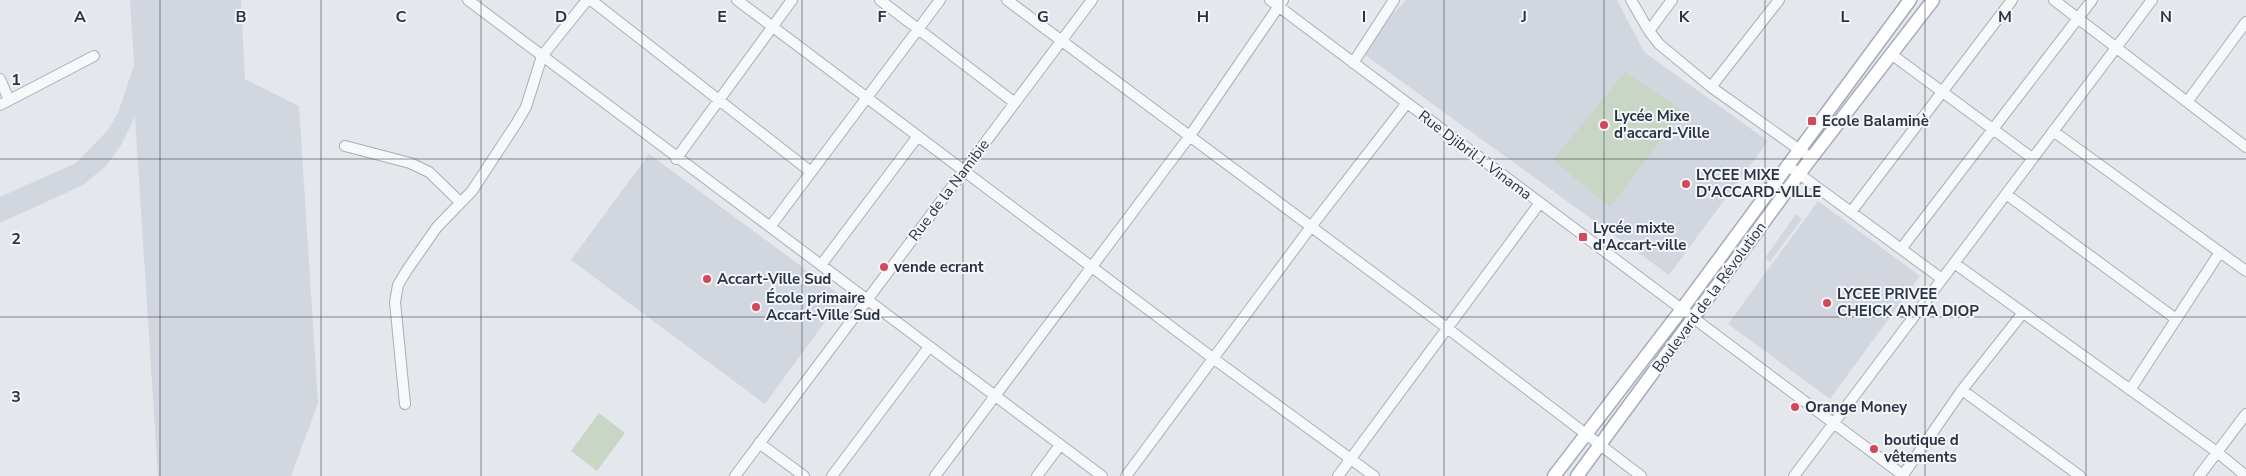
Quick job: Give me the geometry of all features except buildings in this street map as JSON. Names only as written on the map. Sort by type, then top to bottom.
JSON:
[{"type":"main road","name":"Boulevard de la Révolution","points":[[1554,476],[1682,309],[1798,149],[1910,0]]},
{"type":"main road","name":"Boulevard de la Révolution","points":[[1577,476],[1799,174],[1933,0]]},
{"type":"street","points":[[468,0],[676,159],[821,264],[1102,476]]},
{"type":"street","points":[[405,404],[395,302],[398,286],[437,227],[480,181],[521,115],[542,56],[587,0]]},
{"type":"street","points":[[591,0],[811,172]]},
{"type":"street","points":[[737,0],[1214,360],[1374,476]]},
{"type":"street","points":[[676,159],[792,0]]},
{"type":"street","points":[[880,0],[919,28],[1014,103]]},
{"type":"street","points":[[770,227],[940,0]]},
{"type":"street","points":[[1007,0],[1310,228],[1447,328],[1599,446],[1641,476]]},
{"type":"street","name":"Rue de la Namibie","points":[[735,476],[1092,0]]},
{"type":"street","name":"Rue Djibril J. Vinama","points":[[1270,0],[1281,3],[1353,63],[1904,476]]},
{"type":"street","points":[[1353,63],[1394,0]]},
{"type":"street","points":[[1631,0],[1659,44],[1711,87],[1811,158]]},
{"type":"street","points":[[1649,31],[1672,0]]},
{"type":"street","points":[[1711,87],[1779,0]]},
{"type":"street","points":[[1851,212],[2012,0]]},
{"type":"street","points":[[2054,0],[2246,147]]},
{"type":"street","points":[[1901,249],[1992,127],[2092,0]]},
{"type":"street","points":[[1794,476],[2152,0]]},
{"type":"street","points":[[936,476],[1093,269],[1189,137],[1281,3]]},
{"type":"street","points":[[2187,102],[2246,22]]},
{"type":"street","points":[[1891,54],[2032,158]]},
{"type":"street","points":[[0,79],[5,102],[94,56]]},
{"type":"street","points":[[1126,476],[1214,360],[1310,228],[1407,103]]},
{"type":"street","points":[[2053,131],[2246,271]]},
{"type":"street","points":[[821,264],[918,136]]},
{"type":"street","points":[[345,146],[410,163],[429,172],[460,202]]},
{"type":"street","points":[[1787,165],[1942,279]]},
{"type":"street","points":[[2006,194],[2176,319]]},
{"type":"street","points":[[1338,476],[1539,204]]},
{"type":"street","points":[[2130,390],[2220,252]]},
{"type":"street","points":[[1954,263],[2022,314],[2217,452],[2246,476]]},
{"type":"street","points":[[1904,476],[1962,390],[2022,314]]},
{"type":"street","points":[[832,476],[929,347]]},
{"type":"street","points":[[1962,390],[2080,476]]},
{"type":"street","points":[[2199,476],[2246,414]]},
{"type":"street","points":[[759,444],[804,476]]},
{"type":"street","points":[[1037,476],[1060,445]]},
{"type":"shaded area","points":[[130,0],[241,0],[245,79],[299,106],[318,403],[291,476],[158,476],[135,117],[121,145],[106,166],[83,185],[0,223],[0,197],[76,163],[108,130],[118,113],[134,65]]},
{"type":"shaded area","name":"Lycée Mixe d'accard-Ville","points":[[1406,0],[1617,0],[1644,52],[1768,141],[1669,275],[1365,55],[1390,17]]},
{"type":"shaded area","name":"Accart-Ville Sud","points":[[649,154],[843,297],[765,404],[571,260]]},
{"type":"shaded area","points":[[1818,201],[1920,276],[1830,399],[1728,324]]},
{"type":"shaded area","points":[[1796,214],[1802,219],[1770,262],[1765,258]]},
{"type":"green space","points":[[1625,72],[1683,111],[1610,207],[1553,160]]},
{"type":"green space","points":[[599,413],[625,433],[597,471],[571,451]]},
{"type":"place","name":"Ecole Balaminè","points":[[1812,121]]},
{"type":"place","name":"Lycée Mixe d'accard-Ville","points":[[1604,125]]},
{"type":"place","name":"LYCEE MIXE D'ACCARD-VILLE","points":[[1686,184]]},
{"type":"place","name":"Lycée mixte d'Accart-ville","points":[[1583,237]]},
{"type":"place","name":"vende ecrant","points":[[884,267]]},
{"type":"place","name":"Accart-Ville Sud","points":[[707,279]]},
{"type":"place","name":"LYCEE PRIVEE CHEICK ANTA DIOP","points":[[1827,303]]},
{"type":"place","name":"École primaire Accart-Ville Sud","points":[[756,307]]},
{"type":"place","name":"Orange Money","points":[[1795,407]]},
{"type":"place","name":"boutique d vêtements","points":[[1874,449]]}]
